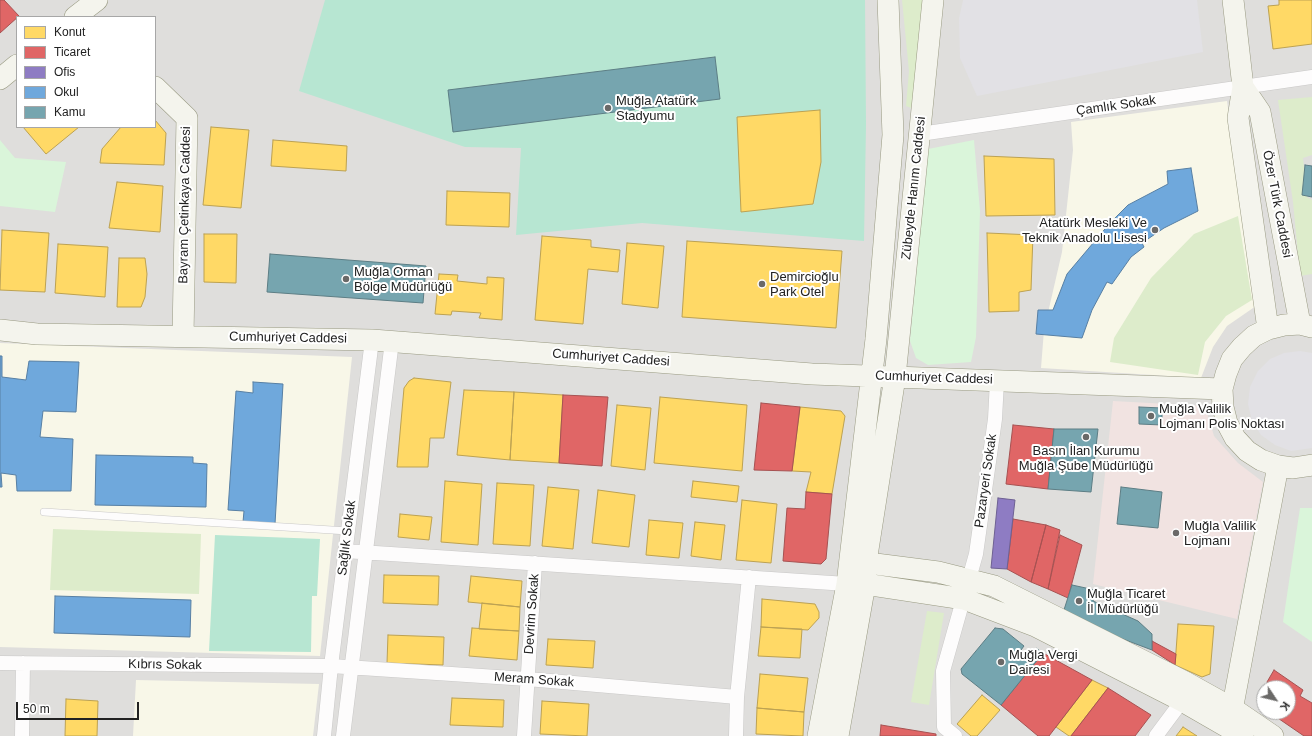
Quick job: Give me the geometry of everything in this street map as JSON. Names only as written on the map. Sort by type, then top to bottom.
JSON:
[{"type":"main road","points":[[78,12],[97,0]]},
{"type":"main road","name":"Zübeyde Hanım Caddesi","points":[[858,561],[871,376],[893,136],[888,0]]},
{"type":"main road","name":"Zübeyde Hanım Caddesi","points":[[858,561],[895,377],[934,0]]},
{"type":"main road","name":"Özer Türk Caddesi","points":[[1233,0],[1243,87],[1238,118],[1268,329]]},
{"type":"main road","points":[[0,79],[16,66]]},
{"type":"main road","name":"Özer Türk Caddesi","points":[[1243,87],[1260,112],[1306,326]]},
{"type":"main road","name":"Bayram Çetinkaya Caddesi","points":[[156,88],[187,118],[183,336]]},
{"type":"main road","points":[[893,136],[920,134]]},
{"type":"main road","points":[[1306,326],[1284,325],[1268,329],[1254,336],[1232,359],[1222,389],[1223,407],[1226,418],[1235,438],[1247,451],[1261,460],[1278,466],[1293,468],[1312,465]]},
{"type":"main road","name":"Cumhuriyet Caddesi","points":[[0,330],[38,334],[382,340],[812,374],[1222,389]]},
{"type":"main road","points":[[1235,723],[1278,466]]},
{"type":"main road","points":[[838,736],[858,561],[938,572],[1035,626],[1182,701],[1235,723],[1273,736]]},
{"type":"main road","points":[[856,584],[967,589],[994,586],[1187,682],[1235,723]]},
{"type":"main road","points":[[818,736],[856,584]]},
{"type":"street","name":"Çamlık Sokak","points":[[920,134],[1312,77]]},
{"type":"street","name":"Sağlık Sokak","points":[[324,736],[345,551],[382,340]]},
{"type":"street","name":"Sağlık Sokak","points":[[343,736],[367,552],[382,340]]},
{"type":"street","name":"Pazaryeri Sokak","points":[[955,736],[944,726],[944,671],[976,554],[995,419],[997,381]]},
{"type":"street","points":[[345,551],[856,584]]},
{"type":"street","name":"Devrim Sokak","points":[[524,736],[535,563]]},
{"type":"street","points":[[736,736],[737,697],[749,577]]},
{"type":"street","name":"Kıbrıs Sokak","points":[[0,663],[331,666]]},
{"type":"street","points":[[22,736],[23,663]]},
{"type":"street","name":"Meram Sokak","points":[[331,666],[527,679],[737,697]]},
{"type":"street","points":[[1156,736],[1182,701]]},
{"type":"lane","points":[[44,512],[348,531]]},
{"type":"shaded area","points":[[0,0],[1312,0],[1312,736],[0,736]]},
{"type":"shaded area","points":[[963,0],[1197,0],[1203,52],[977,96],[960,58],[959,18]]},
{"type":"shaded area","name":"Atatürk Mesleki Ve Teknik Anadolu Lisesi","points":[[1227,101],[1256,306],[1227,326],[1213,347],[1201,378],[1041,368],[1044,330],[1062,252],[1073,150],[1071,122]]},
{"type":"shaded area","points":[[0,343],[352,357],[320,656],[0,647]]},
{"type":"shaded area","points":[[1300,351],[1312,353],[1312,448],[1291,451],[1275,445],[1261,435],[1252,421],[1248,404],[1250,387],[1258,371],[1270,359],[1284,353]]},
{"type":"shaded area","name":"Muğla Valilik Lojmanı","points":[[1113,401],[1205,406],[1214,436],[1238,463],[1263,482],[1237,619],[1093,584]]},
{"type":"shaded area","points":[[136,680],[319,684],[313,736],[133,736]]},
{"type":"green space","name":"Muğla Atatürk Stadyumu","points":[[325,0],[865,0],[866,125],[864,241],[642,223],[516,235],[521,148],[465,147],[299,91]]},
{"type":"green space","points":[[902,0],[925,0],[915,90],[911,108],[906,106],[909,71]]},
{"type":"green space","points":[[1312,97],[1312,155],[1303,158],[1307,197],[1312,200],[1312,274],[1300,276],[1293,202],[1278,100]]},
{"type":"green space","points":[[0,140],[15,158],[66,162],[55,212],[0,206]]},
{"type":"green space","points":[[974,140],[980,211],[976,337],[971,362],[928,365],[916,358],[910,341],[928,149]]},
{"type":"green space","points":[[1238,216],[1252,300],[1226,316],[1205,342],[1198,375],[1110,362],[1114,338],[1151,278],[1194,234]]},
{"type":"green space","points":[[1300,508],[1312,508],[1312,642],[1283,622]]},
{"type":"green space","points":[[53,529],[201,534],[199,594],[50,590]]},
{"type":"green space","points":[[215,535],[320,539],[317,596],[312,596],[311,652],[209,651]]},
{"type":"green space","points":[[927,611],[944,613],[929,705],[911,702]]},
{"type":"building: Konut","points":[[1279,0],[1312,0],[1312,44],[1273,49],[1268,6],[1279,5]]},
{"type":"building: Konut","points":[[820,110],[821,162],[813,204],[741,212],[737,117]]},
{"type":"building: Konut","points":[[156,121],[166,133],[164,165],[100,163],[102,149],[120,128],[156,128]]},
{"type":"building: Konut","points":[[211,127],[249,130],[241,208],[203,205]]},
{"type":"building: Konut","points":[[24,128],[78,128],[46,154]]},
{"type":"building: Konut","points":[[273,140],[347,146],[346,171],[271,166]]},
{"type":"building: Konut","points":[[984,156],[1054,159],[1055,215],[986,216]]},
{"type":"building: Konut","points":[[117,182],[163,186],[160,232],[109,228]]},
{"type":"building: Konut","points":[[447,191],[510,193],[509,227],[446,225]]},
{"type":"building: Konut","points":[[2,230],[49,233],[45,292],[0,290]]},
{"type":"building: Konut","points":[[987,233],[1033,235],[1031,290],[1019,292],[1019,311],[989,312]]},
{"type":"building: Konut","points":[[204,234],[237,234],[236,283],[204,282]]},
{"type":"building: Konut","points":[[542,236],[591,240],[591,247],[620,250],[618,272],[588,269],[583,324],[535,320]]},
{"type":"building: Konut","name":"Demircioğlu Park Otel","points":[[687,241],[842,251],[836,328],[682,317]]},
{"type":"building: Konut","points":[[627,243],[664,246],[658,308],[622,304]]},
{"type":"building: Konut","points":[[58,244],[108,247],[105,297],[55,293]]},
{"type":"building: Konut","points":[[119,258],[145,258],[147,274],[145,297],[141,307],[117,307]]},
{"type":"building: Konut","points":[[439,274],[458,275],[457,281],[487,284],[487,277],[504,278],[502,320],[479,318],[481,313],[452,311],[451,315],[435,314]]},
{"type":"building: Konut","points":[[414,378],[451,382],[444,438],[430,438],[428,467],[397,467],[404,388],[409,381]]},
{"type":"building: Konut","points":[[464,390],[514,392],[510,460],[457,455]]},
{"type":"building: Konut","points":[[514,392],[563,395],[559,463],[510,460]]},
{"type":"building: Konut","points":[[660,397],[747,405],[742,471],[654,463]]},
{"type":"building: Konut","points":[[617,405],[651,408],[645,470],[611,466]]},
{"type":"building: Konut","points":[[800,407],[841,411],[845,416],[832,494],[806,492],[811,472],[792,471]]},
{"type":"building: Konut","points":[[445,481],[482,484],[478,545],[441,542]]},
{"type":"building: Konut","points":[[693,481],[739,486],[737,502],[691,497]]},
{"type":"building: Konut","points":[[497,483],[534,485],[530,546],[493,544]]},
{"type":"building: Konut","points":[[548,487],[579,490],[573,549],[542,546]]},
{"type":"building: Konut","points":[[598,490],[635,495],[629,547],[592,543]]},
{"type":"building: Konut","points":[[742,500],[777,504],[771,563],[736,560]]},
{"type":"building: Konut","points":[[400,514],[432,517],[429,540],[398,537]]},
{"type":"building: Konut","points":[[649,520],[683,523],[679,558],[646,555]]},
{"type":"building: Konut","points":[[695,522],[725,525],[721,560],[691,556]]},
{"type":"building: Konut","points":[[384,575],[439,576],[438,605],[383,603]]},
{"type":"building: Konut","points":[[471,576],[522,581],[520,607],[468,602]]},
{"type":"building: Konut","points":[[762,599],[815,604],[819,612],[819,618],[808,630],[761,627]]},
{"type":"building: Konut","points":[[482,603],[520,607],[519,631],[479,629]]},
{"type":"building: Konut","points":[[1178,624],[1214,626],[1210,674],[1202,677],[1175,665]]},
{"type":"building: Konut","points":[[761,627],[802,629],[800,658],[758,656]]},
{"type":"building: Konut","points":[[472,628],[519,631],[517,660],[469,656]]},
{"type":"building: Konut","points":[[388,635],[444,637],[443,665],[387,663]]},
{"type":"building: Konut","points":[[548,639],[595,641],[593,668],[546,665]]},
{"type":"building: Konut","points":[[760,674],[808,678],[804,712],[757,708]]},
{"type":"building: Konut","points":[[1092,680],[1108,688],[1071,736],[1069,736],[1056,727]]},
{"type":"building: Konut","points":[[982,695],[1000,710],[977,736],[971,736],[957,724]]},
{"type":"building: Konut","points":[[452,698],[504,700],[503,727],[450,725]]},
{"type":"building: Konut","points":[[66,699],[98,701],[97,736],[65,736]]},
{"type":"building: Konut","points":[[542,701],[589,704],[587,736],[540,734]]},
{"type":"building: Konut","points":[[757,708],[804,712],[803,736],[756,734]]},
{"type":"building: Konut","points":[[1183,727],[1197,736],[1176,736]]},
{"type":"building: Ticaret","points":[[0,0],[4,0],[19,16],[16,16],[16,19],[0,33]]},
{"type":"building: Ticaret","points":[[563,395],[608,397],[602,466],[559,463]]},
{"type":"building: Ticaret","points":[[761,403],[800,407],[792,471],[754,470]]},
{"type":"building: Ticaret","points":[[1013,425],[1054,429],[1048,489],[1006,484]]},
{"type":"building: Ticaret","points":[[806,492],[832,494],[826,559],[821,564],[783,561],[787,508],[805,509]]},
{"type":"building: Ticaret","points":[[1013,519],[1046,525],[1031,582],[1007,569]]},
{"type":"building: Ticaret","points":[[1046,525],[1060,530],[1048,589],[1031,582]]},
{"type":"building: Ticaret","points":[[1060,535],[1082,545],[1068,598],[1048,589]]},
{"type":"building: Ticaret","points":[[1152,641],[1176,654],[1175,665],[1152,650]]},
{"type":"building: Ticaret","points":[[1043,653],[1092,680],[1049,736],[1038,736],[1001,705]]},
{"type":"building: Ticaret","points":[[1274,670],[1288,680],[1268,680]]},
{"type":"building: Ticaret","points":[[1296,685],[1303,690],[1300,696],[1312,703],[1312,736],[1304,736],[1281,720],[1296,720]]},
{"type":"building: Ticaret","points":[[1108,688],[1151,715],[1135,736],[1071,736]]},
{"type":"building: Ticaret","points":[[881,725],[936,734],[936,736],[880,736]]},
{"type":"building: Ofis","points":[[998,498],[1015,500],[1007,569],[991,568]]},
{"type":"building: Okul","points":[[1191,168],[1198,211],[1164,228],[1142,243],[1144,247],[1131,257],[1112,284],[1107,282],[1092,310],[1082,338],[1036,334],[1038,310],[1053,310],[1067,274],[1110,223],[1128,205],[1168,184],[1167,171]]},
{"type":"building: Okul","points":[[0,356],[2,356],[2,377],[26,380],[29,361],[79,362],[76,412],[43,411],[40,437],[73,439],[71,491],[17,491],[16,475],[1,473],[2,487],[0,487]]},
{"type":"building: Okul","points":[[253,382],[283,384],[275,524],[243,522],[244,511],[228,510],[236,391],[253,393]]},
{"type":"building: Okul","points":[[96,455],[193,457],[193,463],[207,464],[206,507],[95,505]]},
{"type":"building: Okul","points":[[55,596],[191,600],[190,637],[54,633]]},
{"type":"building: Kamu","points":[[715,57],[720,99],[453,132],[448,90]]},
{"type":"building: Kamu","points":[[1305,165],[1312,166],[1312,197],[1302,195]]},
{"type":"building: Kamu","name":"Muğla Orman Bölge Müdürlüğü","points":[[270,254],[426,266],[423,303],[267,292]]},
{"type":"building: Kamu","name":"Muğla Valilik Lojmanı Polis Noktası","points":[[1139,407],[1162,408],[1162,425],[1139,424]]},
{"type":"building: Kamu","points":[[1054,429],[1098,429],[1091,492],[1048,489]]},
{"type":"building: Kamu","name":"Muğla Valilik Lojmanı","points":[[1121,487],[1162,492],[1158,528],[1117,524]]},
{"type":"building: Kamu","points":[[1072,585],[1095,590],[1093,601],[1138,621],[1152,634],[1152,650],[1062,616]]},
{"type":"building: Kamu","name":"Muğla Vergi Dairesi","points":[[995,628],[1003,629],[1024,646],[1021,650],[1029,656],[1036,648],[1043,653],[1001,705],[962,674],[961,669]]},
{"type":"place","name":"Muğla Atatürk Stadyumu","points":[[608,108]]},
{"type":"place","name":"Atatürk Mesleki Ve Teknik Anadolu Lisesi","points":[[1155,230]]},
{"type":"place","name":"Muğla Orman Bölge Müdürlüğü","points":[[346,279]]},
{"type":"place","name":"Demircioğlu Park Otel","points":[[762,284]]},
{"type":"place","name":"Muğla Valilik Lojmanı Polis Noktası","points":[[1151,416]]},
{"type":"place","name":"Basın İlan Kurumu Muğla Şube Müdürlüğü","points":[[1086,437]]},
{"type":"place","name":"Muğla Valilik Lojmanı","points":[[1176,533]]},
{"type":"place","name":"Muğla Ticaret İl Müdürlüğü","points":[[1079,601]]},
{"type":"place","name":"Muğla Vergi Dairesi","points":[[1001,662]]}]
